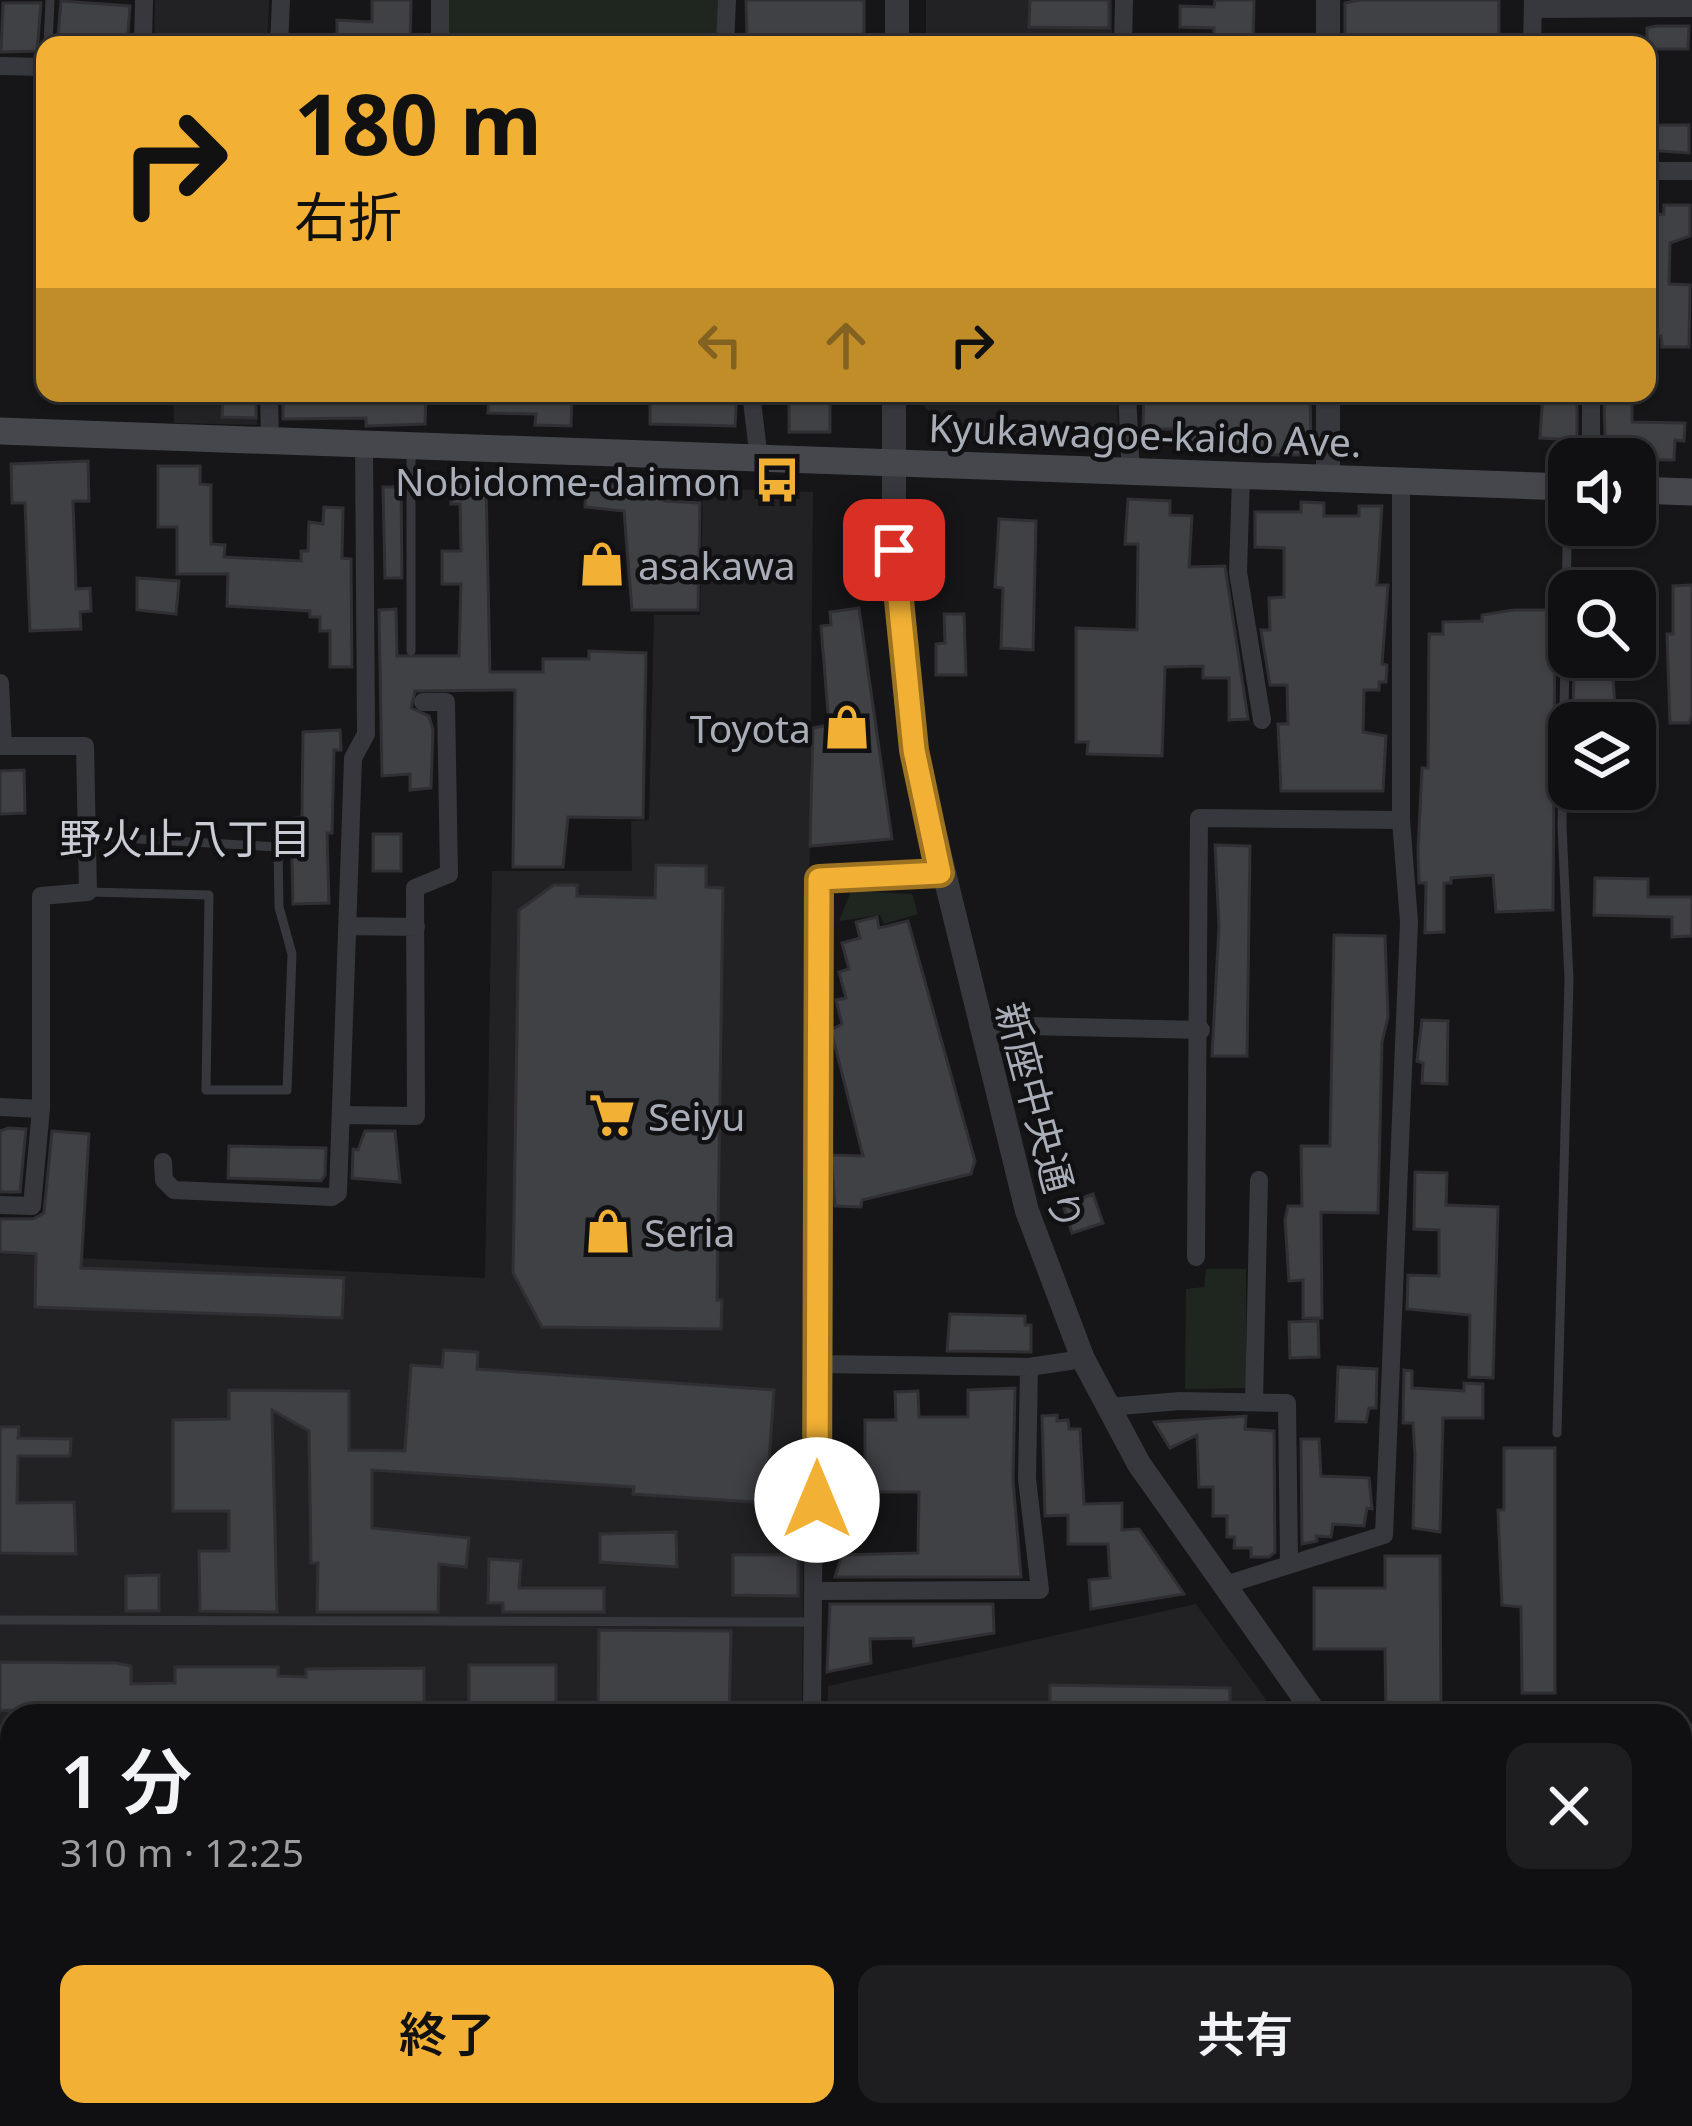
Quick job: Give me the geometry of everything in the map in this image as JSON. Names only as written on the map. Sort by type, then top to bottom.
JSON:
[{"type":"main road","name":"Kyukawagoe-kaido Ave.","points":[[0,430],[1131,475],[1548,486]]},
{"type":"main road","points":[[1656,491],[1692,492]]},
{"type":"street","points":[[143,36],[144,0]]},
{"type":"street","points":[[279,36],[281,0]]},
{"type":"street","points":[[440,0],[440,36]]},
{"type":"street","points":[[725,36],[727,0]]},
{"type":"street","points":[[897,0],[897,36]]},
{"type":"street","points":[[1123,36],[1124,0]]},
{"type":"street","points":[[1328,0],[1328,36]]},
{"type":"street","points":[[1532,36],[1533,5],[1692,8]]},
{"type":"street","points":[[0,66],[36,67]]},
{"type":"street","points":[[1656,171],[1692,171]]},
{"type":"street","points":[[269,402],[270,441]]},
{"type":"street","points":[[752,402],[759,459]]},
{"type":"street","name":"新座中央通り","points":[[894,402],[906,688],[940,873],[1027,1211],[1083,1359],[1138,1463],[1308,1704]]},
{"type":"street","points":[[1127,402],[1131,475]]},
{"type":"street","points":[[1328,402],[1328,479]]},
{"type":"street","points":[[1591,402],[1592,438]]},
{"type":"street","points":[[163,1162],[164,1180],[174,1190],[332,1197],[338,1193],[353,758],[366,734],[364,443]]},
{"type":"street","points":[[1241,477],[1238,572],[1262,720]]},
{"type":"street","points":[[1222,1586],[1384,1535],[1409,922],[1401,820],[1401,481]]},
{"type":"street","points":[[0,683],[1,746],[85,746],[88,892],[41,896],[41,1109],[32,1206],[0,1205]]},
{"type":"street","points":[[341,1115],[416,1116],[415,888],[448,874],[446,702],[423,702]]},
{"type":"street","points":[[1196,1257],[1199,818],[1401,820]]},
{"type":"street","points":[[812,1704],[819,879],[940,873]]},
{"type":"street","points":[[349,926],[416,927]]},
{"type":"street","points":[[978,1025],[1201,1030]]},
{"type":"street","points":[[0,1107],[41,1109]]},
{"type":"street","points":[[1254,1402],[1259,1180]]},
{"type":"street","points":[[818,1364],[1029,1367],[1083,1359]]},
{"type":"street","points":[[816,1591],[1040,1590],[1027,1479],[1029,1367]]},
{"type":"street","points":[[1108,1407],[1287,1402],[1289,1563]]},
{"type":"lane","points":[[48,36],[50,0]]},
{"type":"lane","points":[[411,445],[411,650]]},
{"type":"lane","points":[[1557,1433],[1569,980],[1562,826],[1568,546]]},
{"type":"lane","points":[[87,836],[278,847],[279,907],[292,954],[287,1090],[206,1090],[209,896],[88,892]]},
{"type":"lane","points":[[0,1620],[815,1622]]},
{"type":"shaded area","points":[[155,0],[269,0],[267,36],[154,36]]},
{"type":"shaded area","points":[[440,0],[727,0],[725,36],[440,36]]},
{"type":"shaded area","points":[[926,0],[1112,0],[1112,36],[926,36]]},
{"type":"shaded area","points":[[173,402],[257,402],[257,425],[174,423]]},
{"type":"shaded area","points":[[1117,402],[1118,436],[1110,444],[958,441],[922,404]]},
{"type":"shaded area","points":[[703,488],[813,492],[802,1704],[0,1704],[0,1254],[485,1278],[492,871],[632,871],[631,821],[649,820],[654,615],[700,615]]},
{"type":"shaded area","points":[[851,891],[912,894],[918,914],[884,924],[880,915],[839,921]]},
{"type":"shaded area","points":[[1206,1269],[1246,1269],[1246,1388],[1185,1389],[1186,1289],[1204,1287]]},
{"type":"shaded area","points":[[1196,1604],[1269,1704],[827,1704],[828,1686]]},
{"type":"building","points":[[372,0],[411,0],[410,36],[337,36],[337,20],[372,22]]},
{"type":"building","points":[[746,0],[864,0],[864,36],[747,35]]},
{"type":"building","points":[[1030,0],[1109,0],[1109,28],[1029,27]]},
{"type":"building","points":[[1215,0],[1254,0],[1253,36],[1214,36],[1214,28],[1180,27],[1180,6],[1214,7]]},
{"type":"building","points":[[1499,0],[1499,36],[1345,36],[1345,3]]},
{"type":"building","points":[[61,1],[130,6],[128,36],[58,36]]},
{"type":"building","points":[[3,3],[41,3],[36,51],[1,52]]},
{"type":"building","points":[[1689,26],[1688,49],[1656,49],[1656,36],[1647,36],[1647,28]]},
{"type":"building","points":[[1656,125],[1689,125],[1689,153],[1656,151]]},
{"type":"building","points":[[1664,205],[1690,205],[1690,236],[1670,243],[1669,284],[1690,285],[1689,347],[1662,347],[1661,336],[1656,336],[1656,214],[1664,214]]},
{"type":"building","points":[[223,402],[256,402],[256,418],[222,417]]},
{"type":"building","points":[[283,402],[426,402],[425,424],[366,426],[366,418],[283,419]]},
{"type":"building","points":[[489,402],[572,402],[571,426],[535,425],[536,414],[488,413]]},
{"type":"building","points":[[650,402],[736,402],[735,426],[650,424]]},
{"type":"building","points":[[789,402],[830,402],[830,432],[789,432]]},
{"type":"building","points":[[1144,402],[1310,402],[1311,447],[1306,447],[1306,455],[1240,453],[1240,445],[1174,442],[1174,429],[1143,429]]},
{"type":"building","points":[[1542,402],[1577,402],[1577,438],[1540,438]]},
{"type":"building","points":[[1604,402],[1632,403],[1632,422],[1685,423],[1684,441],[1675,440],[1674,460],[1656,460],[1656,438],[1605,438]]},
{"type":"building","points":[[88,461],[89,501],[73,501],[76,589],[90,588],[91,611],[80,612],[81,629],[30,631],[25,503],[12,503],[11,464]]},
{"type":"building","points":[[158,466],[200,466],[200,484],[211,485],[211,544],[225,545],[224,557],[301,561],[301,551],[308,551],[309,522],[323,524],[324,507],[343,508],[342,558],[351,559],[352,667],[330,667],[330,631],[320,631],[320,617],[310,617],[310,611],[227,606],[228,574],[177,574],[177,527],[158,527]]},
{"type":"building","points":[[621,478],[665,478],[665,501],[700,503],[698,610],[632,610],[624,511],[585,507],[586,483],[621,484]]},
{"type":"building","points":[[451,485],[486,485],[490,672],[543,672],[543,659],[589,659],[589,651],[646,653],[643,818],[568,817],[563,867],[513,867],[515,690],[415,691],[411,708],[429,716],[433,730],[431,788],[410,790],[410,774],[382,776],[379,610],[396,609],[397,656],[459,656],[461,584],[442,584],[442,551],[461,551],[460,504],[451,504]]},
{"type":"building","points":[[383,487],[401,487],[402,578],[385,578]]},
{"type":"building","points":[[1128,499],[1170,501],[1170,515],[1192,516],[1189,567],[1225,566],[1248,719],[1229,720],[1229,678],[1203,678],[1203,666],[1165,667],[1162,756],[1087,754],[1088,742],[1076,742],[1076,628],[1137,630],[1138,544],[1125,544]]},
{"type":"building","points":[[1301,502],[1324,503],[1324,516],[1359,516],[1359,506],[1382,506],[1377,585],[1388,585],[1382,664],[1387,665],[1386,682],[1379,682],[1379,690],[1364,690],[1363,732],[1386,736],[1383,791],[1281,791],[1278,724],[1288,724],[1287,685],[1270,685],[1261,630],[1270,630],[1269,598],[1284,597],[1284,548],[1255,547],[1255,512],[1301,512]]},
{"type":"building","points":[[999,519],[1036,521],[1033,650],[1001,648],[1003,588],[995,587]]},
{"type":"building","points":[[137,578],[179,581],[176,614],[137,610]]},
{"type":"building","points":[[1692,585],[1692,715],[1689,723],[1670,723],[1667,634],[1673,634],[1673,586]]},
{"type":"building","name":"Toyota","points":[[859,608],[892,839],[810,846],[813,728],[829,725],[821,626],[831,625],[830,612]]},
{"type":"building","points":[[1548,610],[1548,678],[1555,678],[1554,702],[1548,702],[1553,910],[1496,912],[1493,875],[1451,878],[1451,883],[1444,883],[1444,932],[1425,933],[1426,883],[1419,883],[1418,851],[1422,768],[1428,768],[1429,634],[1443,634],[1443,622],[1482,621],[1482,615]]},
{"type":"building","points":[[944,614],[964,614],[966,675],[936,675],[936,644],[945,643]]},
{"type":"building","points":[[1574,678],[1613,678],[1615,702],[1573,702]]},
{"type":"building","points":[[340,730],[341,750],[334,750],[332,833],[327,833],[329,903],[293,904],[291,818],[302,817],[303,732]]},
{"type":"building","points":[[24,770],[25,813],[0,814],[0,771]]},
{"type":"building","points":[[373,834],[401,834],[401,871],[373,871]]},
{"type":"building","points":[[1215,845],[1250,846],[1247,1056],[1212,1056],[1219,926]]},
{"type":"building","points":[[656,865],[706,866],[706,887],[723,888],[717,1300],[722,1300],[721,1329],[542,1327],[513,1273],[519,910],[554,885],[577,885],[577,896],[655,898]]},
{"type":"building","points":[[1595,878],[1648,879],[1648,897],[1692,897],[1692,936],[1672,937],[1672,917],[1594,915]]},
{"type":"building","points":[[877,917],[879,928],[908,921],[975,1161],[971,1174],[862,1200],[861,1207],[835,1206],[831,1155],[863,1156],[831,1030],[842,1024],[836,1000],[846,998],[839,972],[849,969],[842,943],[860,938],[856,922]]},
{"type":"building","points":[[1334,935],[1385,936],[1388,1017],[1382,1042],[1378,1213],[1321,1212],[1322,1318],[1303,1318],[1303,1280],[1289,1281],[1285,1220],[1288,1206],[1302,1206],[1301,1146],[1330,1146]]},
{"type":"building","points":[[1422,1020],[1448,1021],[1447,1084],[1422,1083],[1423,1063],[1417,1061]]},
{"type":"building","points":[[26,1129],[20,1192],[0,1192],[0,1131]]},
{"type":"building","points":[[52,1131],[89,1134],[81,1268],[344,1278],[342,1318],[35,1307],[36,1254],[0,1252],[0,1219],[33,1219],[44,1213]]},
{"type":"building","points":[[365,1131],[395,1131],[400,1182],[352,1178],[353,1149],[358,1150]]},
{"type":"building","points":[[229,1146],[326,1148],[325,1175],[321,1181],[228,1178]]},
{"type":"building","points":[[1415,1172],[1447,1173],[1446,1205],[1498,1207],[1493,1378],[1469,1377],[1470,1315],[1407,1309],[1408,1275],[1439,1276],[1439,1230],[1414,1229]]},
{"type":"building","points":[[1093,1194],[1103,1223],[1072,1233],[1063,1205]]},
{"type":"building","points":[[950,1314],[1025,1316],[1025,1325],[1031,1325],[1031,1352],[947,1351]]},
{"type":"building","points":[[1318,1321],[1319,1357],[1290,1358],[1289,1322]]},
{"type":"building","points":[[444,1350],[478,1352],[477,1369],[774,1390],[766,1503],[633,1494],[634,1487],[372,1470],[372,1528],[469,1538],[466,1567],[439,1564],[438,1612],[317,1612],[318,1563],[311,1563],[309,1431],[272,1410],[277,1612],[200,1611],[199,1551],[229,1551],[229,1511],[173,1511],[173,1420],[229,1419],[229,1390],[349,1391],[349,1450],[405,1451],[411,1365],[442,1367]]},
{"type":"building","points":[[1338,1367],[1377,1369],[1376,1408],[1369,1408],[1366,1422],[1336,1421]]},
{"type":"building","points":[[1404,1370],[1412,1371],[1412,1388],[1464,1391],[1464,1383],[1483,1384],[1483,1418],[1443,1418],[1440,1532],[1413,1528],[1415,1455],[1413,1423],[1403,1423]]},
{"type":"building","points":[[1015,1388],[1013,1479],[1021,1577],[835,1577],[842,1555],[918,1553],[919,1492],[838,1492],[845,1464],[865,1464],[865,1420],[896,1420],[895,1392],[918,1391],[919,1417],[968,1417],[968,1390]]},
{"type":"building","points":[[1057,1415],[1057,1421],[1068,1420],[1069,1429],[1080,1429],[1084,1504],[1122,1503],[1122,1530],[1139,1529],[1184,1594],[1091,1609],[1089,1580],[1110,1578],[1108,1544],[1068,1544],[1068,1515],[1045,1516],[1042,1416]]},
{"type":"building","points":[[1246,1416],[1245,1429],[1274,1431],[1275,1552],[1269,1557],[1251,1557],[1251,1548],[1234,1548],[1235,1537],[1227,1537],[1227,1516],[1213,1516],[1213,1487],[1199,1487],[1197,1435],[1170,1448],[1154,1422]]},
{"type":"building","points":[[0,1427],[19,1427],[18,1438],[71,1439],[70,1456],[18,1456],[17,1503],[74,1502],[76,1554],[0,1553]]},
{"type":"building","points":[[1301,1439],[1319,1439],[1321,1476],[1369,1478],[1372,1509],[1367,1508],[1364,1526],[1333,1524],[1331,1537],[1316,1536],[1317,1541],[1302,1544]]},
{"type":"building","points":[[1504,1448],[1555,1448],[1555,1693],[1522,1693],[1521,1607],[1502,1605],[1498,1510],[1504,1510]]},
{"type":"building","points":[[676,1532],[677,1567],[600,1562],[600,1534]]},
{"type":"building","points":[[733,1555],[798,1555],[798,1596],[733,1595]]},
{"type":"building","points":[[1385,1556],[1440,1556],[1441,1704],[1386,1704],[1385,1649],[1314,1649],[1314,1588],[1385,1588]]},
{"type":"building","points":[[489,1559],[521,1561],[519,1588],[604,1588],[604,1612],[503,1612],[503,1603],[488,1603]]},
{"type":"building","points":[[159,1575],[159,1611],[126,1611],[126,1576]]},
{"type":"building","points":[[830,1604],[993,1604],[994,1633],[914,1646],[913,1638],[870,1639],[871,1663],[827,1672]]},
{"type":"building","points":[[599,1630],[731,1631],[729,1704],[598,1704]]},
{"type":"building","points":[[0,1662],[116,1663],[131,1666],[131,1684],[175,1683],[175,1667],[278,1667],[278,1676],[306,1677],[306,1669],[424,1668],[424,1704],[0,1704]]},
{"type":"building","points":[[469,1665],[556,1665],[556,1704],[469,1704]]},
{"type":"building","points":[[1050,1685],[1230,1688],[1230,1704],[1050,1704]]},
{"type":"place","name":"Nobidome-daimon","points":[[777,480]]},
{"type":"place","name":"asakawa","points":[[602,564]]},
{"type":"place","name":"Toyota","points":[[847,727]]},
{"type":"place","name":"Seiyu","points":[[612,1115]]},
{"type":"place","name":"Seria","points":[[608,1231]]},
{"type":"district","name":"野火止八丁目","points":[[185,837]]},
{"type":"route","points":[[817,1500],[819,879],[940,873],[914,750],[894,550]]}]
